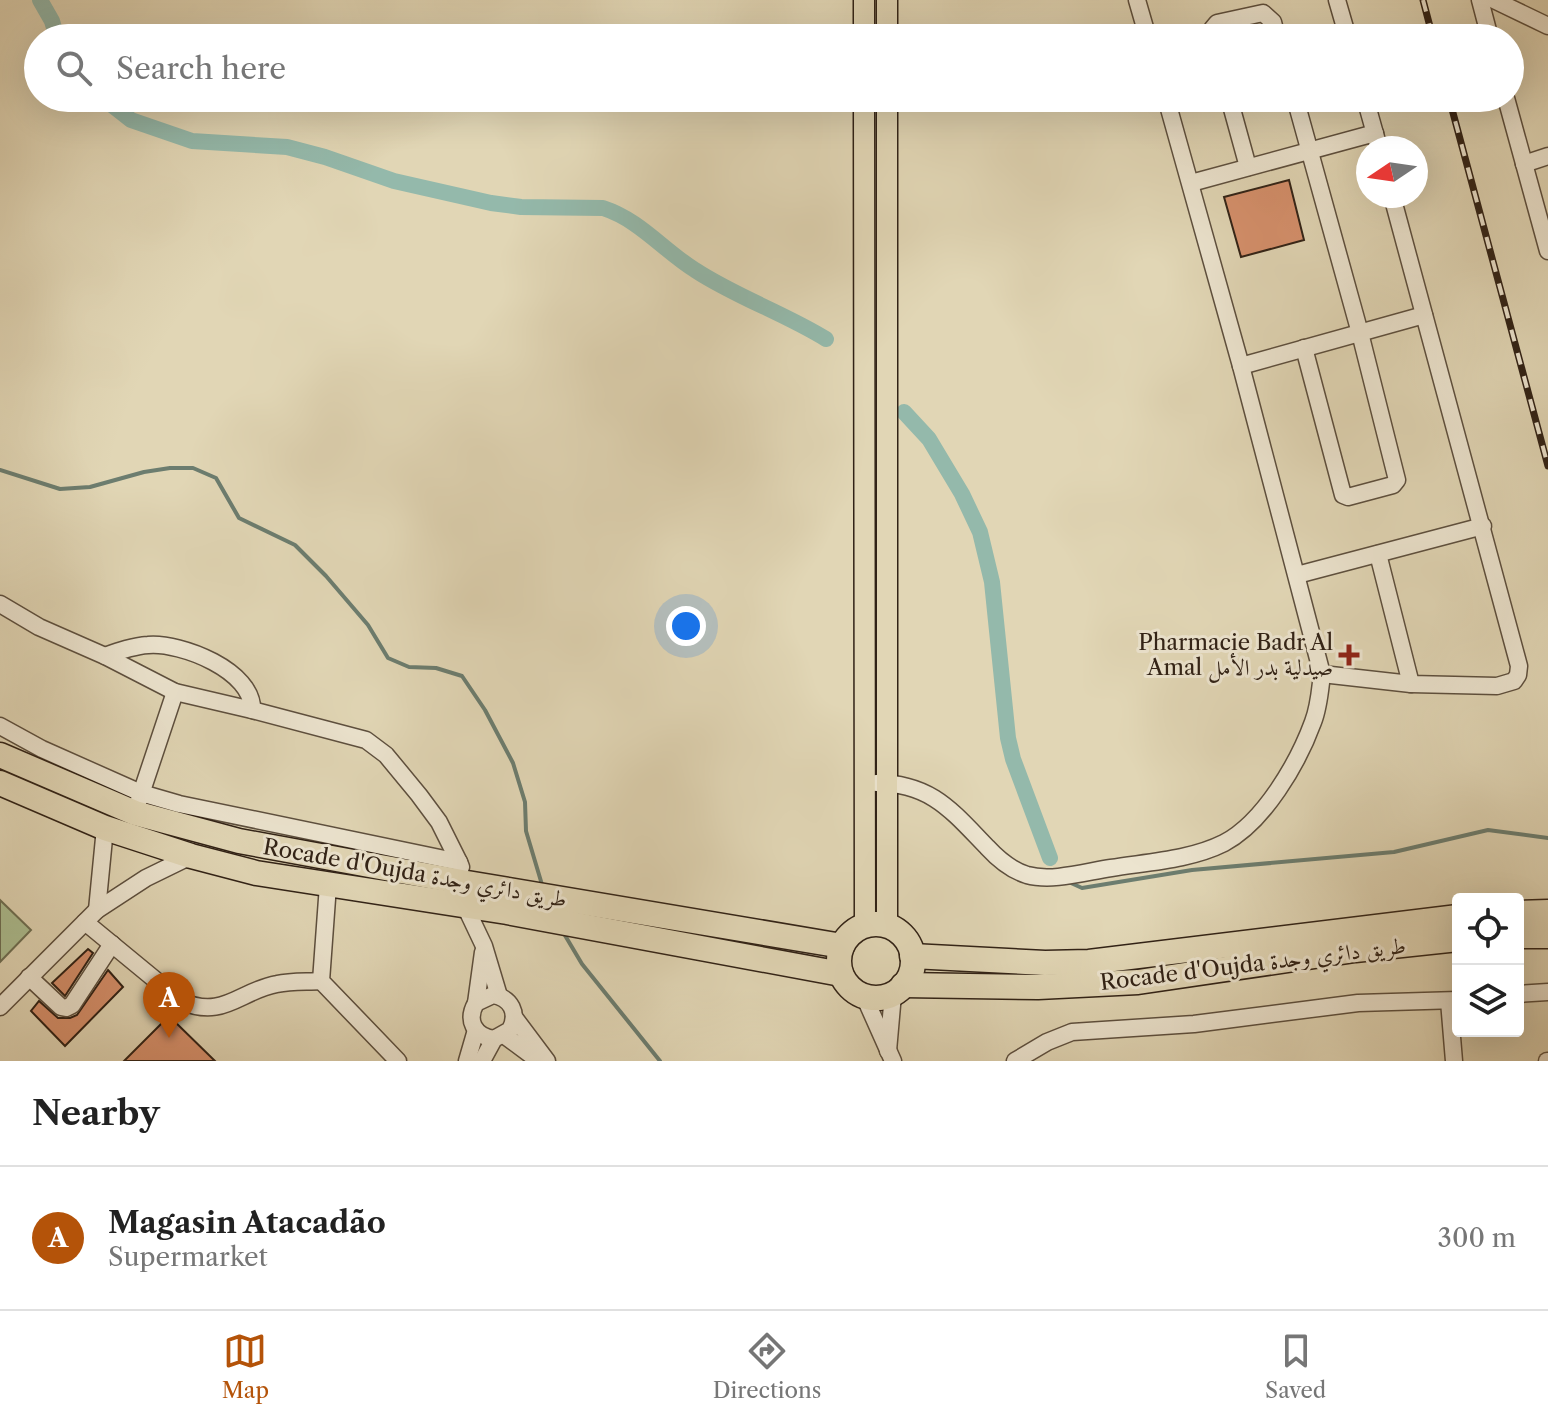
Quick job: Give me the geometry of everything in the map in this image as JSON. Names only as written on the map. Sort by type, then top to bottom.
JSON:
[{"type":"highway","name":"Rocade d'Oujda طريق دائري وجدة","points":[[0,755],[36,772],[138,803],[239,841],[464,884],[507,901],[624,922],[841,974]]},
{"type":"highway","name":"Rocade d'Oujda طريق دائري وجدة","points":[[0,783],[105,828],[256,873],[328,885],[464,884]]},
{"type":"highway","points":[[1524,913],[1548,912]]},
{"type":"highway","name":"Rocade d'Oujda طريق دائري وجدة","points":[[912,956],[1045,963],[1089,962],[1452,918]]},
{"type":"highway","name":"Rocade d'Oujda طريق دائري وجدة","points":[[624,922],[842,946]]},
{"type":"highway","points":[[876,926],[904,937],[912,956],[909,976],[898,989],[883,997],[864,996],[846,983],[839,965],[842,946],[855,930],[876,926]]},
{"type":"highway","points":[[1524,936],[1548,936]]},
{"type":"highway","name":"Rocade d'Oujda طريق دائري وجدة","points":[[898,989],[1138,982],[1355,950],[1452,940]]},
{"type":"main road","points":[[864,0],[864,24]]},
{"type":"main road","points":[[887,0],[887,24]]},
{"type":"main road","points":[[864,112],[867,783],[876,926]]},
{"type":"main road","points":[[876,926],[889,783],[887,112]]},
{"type":"street","points":[[1137,0],[1144,24]]},
{"type":"street","points":[[1337,0],[1344,24]]},
{"type":"street","points":[[1480,0],[1486,24]]},
{"type":"street","points":[[1494,0],[1548,26]]},
{"type":"street","points":[[1216,24],[1263,13],[1274,24]]},
{"type":"street","points":[[867,783],[915,788],[945,803],[998,858],[1028,875],[1053,876],[1167,859],[1224,843],[1264,809],[1281,785],[1313,722],[1322,674],[1170,112]]},
{"type":"street","points":[[1233,112],[1248,167]]},
{"type":"street","points":[[1299,112],[1397,480],[1393,485],[1348,497],[1343,495],[1304,348]]},
{"type":"street","points":[[1369,112],[1376,136]]},
{"type":"street","points":[[1510,112],[1548,251]]},
{"type":"street","points":[[1191,183],[1311,150],[1356,144]]},
{"type":"street","points":[[1524,164],[1548,156]]},
{"type":"street","points":[[1322,674],[1411,684],[1497,686],[1514,681],[1518,675],[1519,666],[1483,526],[1395,208]]},
{"type":"street","points":[[1241,366],[1424,315]]},
{"type":"street","points":[[1297,575],[1483,526]]},
{"type":"street","points":[[1378,554],[1411,684]]},
{"type":"street","points":[[0,604],[39,627],[175,692],[353,735],[366,740],[386,755],[439,822],[464,884],[499,996]]},
{"type":"street","points":[[105,656],[150,644],[179,647],[234,675],[248,688],[253,700],[252,710]]},
{"type":"street","points":[[0,726],[138,803],[175,692]]},
{"type":"street","points":[[105,828],[91,916],[112,944],[181,1001],[196,1008],[211,1009],[279,983],[321,981]]},
{"type":"street","points":[[0,1007],[91,916],[146,878],[191,856]]},
{"type":"street","points":[[328,885],[321,981],[398,1061]]},
{"type":"street","points":[[29,977],[61,1007],[66,1008],[72,1005],[112,944]]},
{"type":"street","points":[[484,946],[471,1017],[476,1030],[481,1035],[499,1037],[539,1061]]},
{"type":"street","points":[[891,1057],[898,989]]},
{"type":"street","points":[[1524,994],[1548,992]]},
{"type":"street","points":[[476,1003],[486,996],[499,996],[510,1004],[514,1017],[547,1061]]},
{"type":"street","points":[[864,996],[891,1057]]},
{"type":"street","points":[[1015,1061],[1047,1042],[1072,1032],[1194,1024],[1358,1003],[1452,1000]]},
{"type":"street","points":[[482,1061],[513,1024],[514,1017]]},
{"type":"street","points":[[467,1061],[476,1030]]},
{"type":"street","points":[[1454,1037],[1454,1061]]},
{"type":"green space","points":[[0,900],[31,930],[0,962]]},
{"type":"building","points":[[1289,180],[1304,240],[1241,257],[1224,197]]},
{"type":"building","points":[[88,949],[93,953],[65,996],[52,983]]},
{"type":"building","points":[[108,970],[123,987],[65,1046],[31,1011],[39,1001],[58,1018],[77,1015]]},
{"type":"building","points":[[169,1016],[215,1061],[124,1061]]},
{"type":"waterway","points":[[40,0],[53,24]]},
{"type":"waterway","points":[[121,112],[131,120],[192,141],[287,147],[394,181],[491,203],[521,207],[603,208],[628,220],[711,280],[826,339]]},
{"type":"waterway","points":[[904,412],[929,439],[962,494],[980,532],[992,582],[1008,738],[1050,858]]},
{"type":"waterway","points":[[0,470],[60,489],[90,487],[170,468],[193,468],[216,478],[239,518],[295,545],[326,576],[368,625],[388,658],[409,667],[436,668],[462,676],[485,710],[513,763],[525,802],[526,831],[543,888]]},
{"type":"waterway","points":[[1071,883],[1082,888],[1192,870],[1394,852],[1488,830],[1548,838]]},
{"type":"waterway","points":[[563,932],[582,964],[660,1061]]},
{"type":"railway","points":[[1423,0],[1429,24]]},
{"type":"railway","points":[[1453,112],[1548,466]]},
{"type":"place","name":"Pharmacie Badr Al Amal صيدلية بدر الأمل","points":[[1349,655]]},
{"type":"place","name":"Magasin Atacadão","points":[[169,1038]]}]
